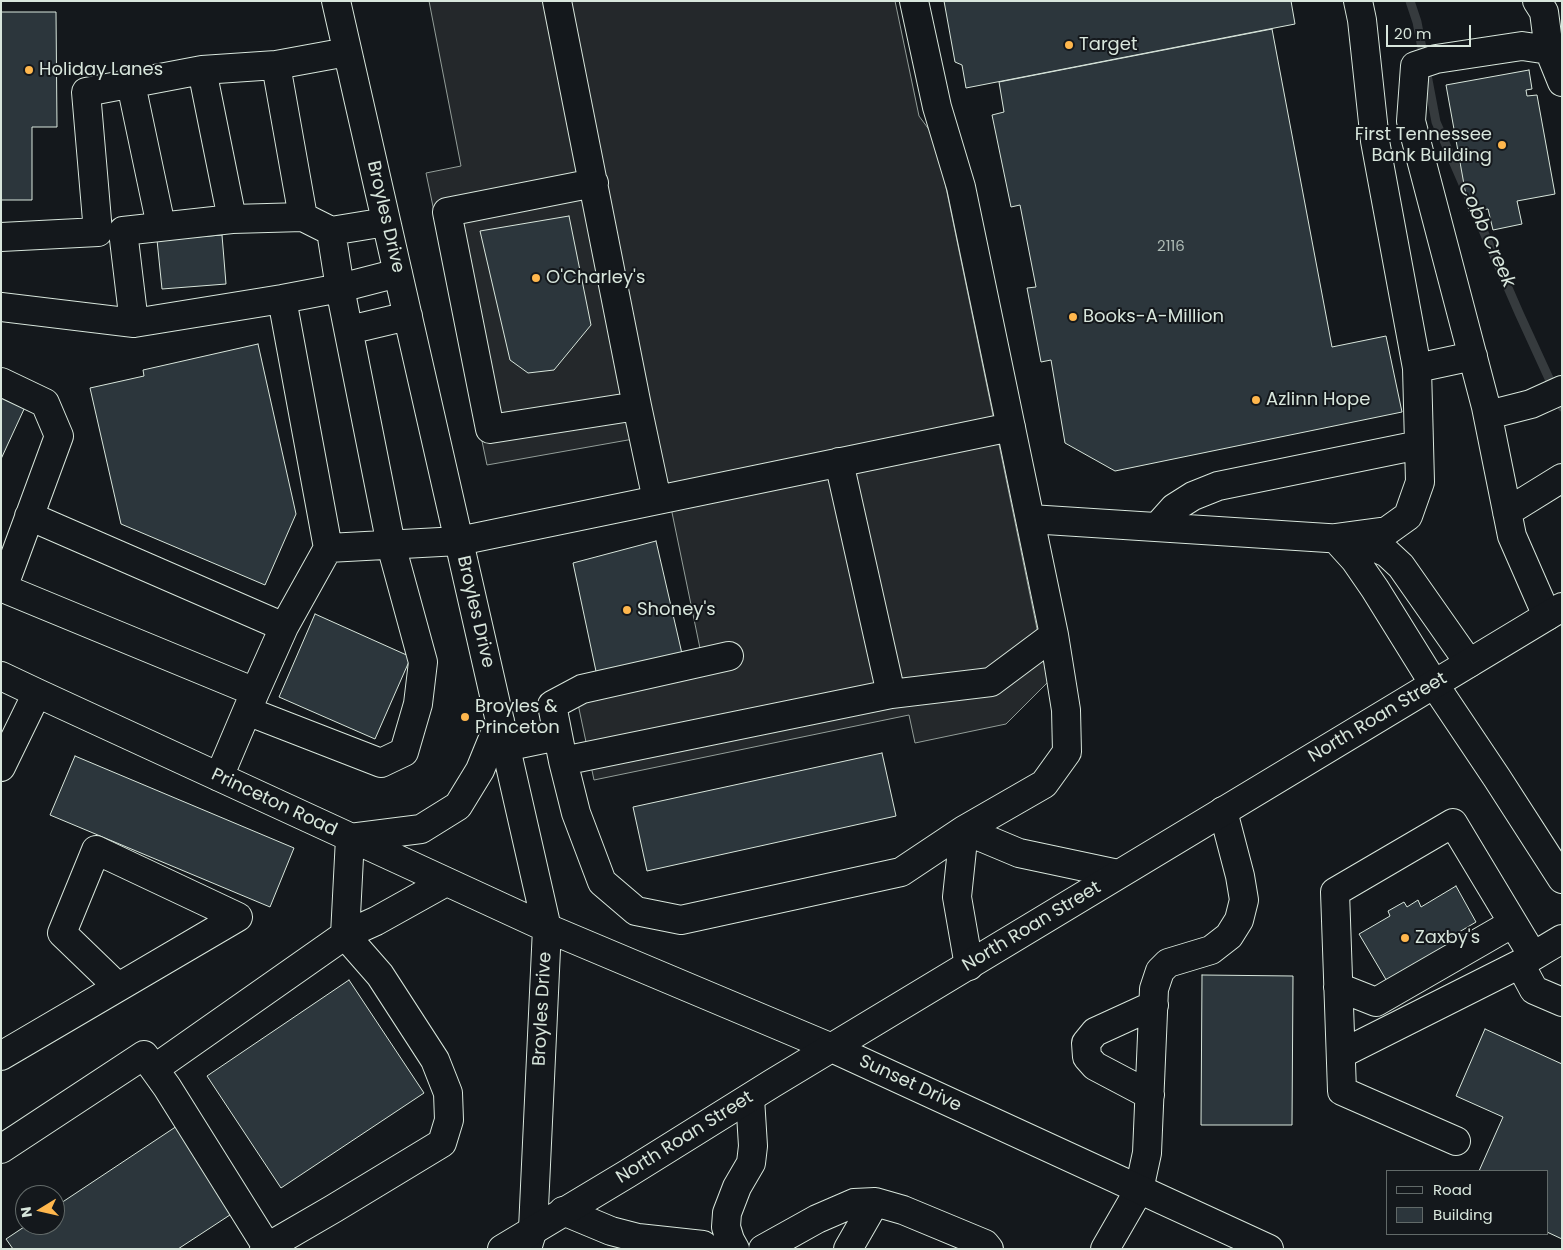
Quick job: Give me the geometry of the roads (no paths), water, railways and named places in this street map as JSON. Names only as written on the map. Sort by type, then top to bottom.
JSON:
[{"type":"street","name":"Broyles Drive","points":[[336,1],[547,928],[530,1239]]},
{"type":"street","points":[[558,1],[657,500]]},
{"type":"street","points":[[729,656],[582,690],[552,705],[560,749],[576,813],[602,882],[636,911],[682,920],[901,872],[964,830],[1044,784],[1067,752],[1066,710],[1054,635],[961,187],[937,107],[914,1]]},
{"type":"street","points":[[1334,538],[1387,531],[1408,516],[1420,482],[1417,368],[1375,141],[1362,20],[1358,1]]},
{"type":"street","points":[[1537,1],[1544,12],[1549,50],[1562,82]]},
{"type":"street","points":[[1549,50],[1522,46],[1436,59],[1416,66],[1411,121],[1488,415],[1512,536],[1554,611]]},
{"type":"street","points":[[134,323],[131,296],[111,231],[86,92],[202,70],[276,65],[347,52]]},
{"type":"street","points":[[276,65],[303,217]]},
{"type":"street","points":[[202,70],[226,220]]},
{"type":"street","points":[[131,84],[162,226]]},
{"type":"street","points":[[594,182],[447,212],[490,429],[637,406]]},
{"type":"street","points":[[1,237],[111,231],[226,220],[303,217],[331,231],[386,222]]},
{"type":"street","points":[[131,296],[145,279],[140,237],[218,229],[226,220]]},
{"type":"street","points":[[1,382],[45,403],[59,436],[2,589],[381,763],[404,752],[418,704],[423,662],[391,545],[340,288],[331,231]]},
{"type":"street","points":[[1,307],[134,323],[282,299],[340,288],[398,273]]},
{"type":"street","points":[[218,777],[284,626],[328,548],[282,299]]},
{"type":"street","points":[[349,330],[408,316]]},
{"type":"street","points":[[1417,368],[1473,356]]},
{"type":"street","points":[[1488,415],[1531,404],[1562,390]]},
{"type":"street","points":[[328,548],[459,540],[1011,427]]},
{"type":"street","points":[[1157,527],[1174,508],[1193,496],[1218,486],[1418,445]]},
{"type":"street","points":[[839,462],[891,694]]},
{"type":"street","points":[[1507,512],[1562,478]]},
{"type":"street","points":[[29,516],[284,626]]},
{"type":"street","points":[[1030,519],[1359,540],[1387,553],[1401,566],[1469,663]]},
{"type":"street","points":[[1334,538],[1355,560],[1375,589],[1434,684],[1562,879]]},
{"type":"street","name":"North Roan Street","points":[[502,1249],[530,1239],[563,1211],[1554,611]]},
{"type":"street","points":[[1,1149],[144,1055],[167,1087],[267,1248],[442,1143],[449,1120],[448,1093],[436,1060],[380,975],[345,936],[350,838],[421,829],[458,806],[502,734],[560,749],[891,694],[991,682],[1054,635]]},
{"type":"street","name":"Princeton Road","points":[[1,676],[547,928]]},
{"type":"street","points":[[1,767],[10,726],[37,693]]},
{"type":"street","points":[[1105,1249],[1139,1190],[1147,1153],[1154,988],[1160,972],[1168,963],[1211,950],[1229,936],[1239,920],[1244,900],[1240,876],[1223,811]]},
{"type":"street","points":[[1456,1141],[1342,1091],[1335,892],[1453,823],[1513,922],[1534,990],[1562,1002]]},
{"type":"street","points":[[964,830],[1019,853],[1118,874]]},
{"type":"street","points":[[964,830],[957,897],[969,966]]},
{"type":"street","points":[[1,1056],[238,917],[96,850],[62,933],[118,987]]},
{"type":"street","points":[[154,1069],[345,936],[446,882]]},
{"type":"street","points":[[1338,987],[1376,1002],[1513,922]]},
{"type":"street","name":"Sunset Drive","points":[[547,928],[832,1048],[1267,1248]]},
{"type":"street","points":[[1341,1054],[1526,960],[1562,939]]},
{"type":"street","points":[[1150,1095],[1094,1066],[1087,1058],[1086,1043],[1095,1032],[1154,1005]]},
{"type":"street","points":[[735,1249],[726,1228],[727,1213],[751,1163],[753,1146],[750,1098]]},
{"type":"street","points":[[763,1249],[817,1219],[854,1203],[875,1202],[912,1214],[985,1244],[989,1249]]},
{"type":"street","points":[[848,1249],[875,1202]]},
{"type":"street","points":[[563,1211],[611,1232],[638,1238],[703,1245],[708,1249]]},
{"type":"waterway","name":"Cobb Creek","points":[[1410,1],[1417,22],[1436,122],[1562,407]]},
{"type":"place","name":"Target","points":[[1069,45]]},
{"type":"place","name":"Holiday Lanes","points":[[29,70]]},
{"type":"place","name":"First Tennessee Bank Building","points":[[1502,145]]},
{"type":"place","name":"O'Charley's","points":[[536,278]]},
{"type":"place","name":"Books-A-Million","points":[[1073,317]]},
{"type":"place","name":"Azlinn Hope","points":[[1256,400]]},
{"type":"place","name":"Shoney's","points":[[627,610]]},
{"type":"place","name":"Broyles & Princeton","points":[[465,717]]},
{"type":"place","name":"Zaxby's","points":[[1405,938]]}]
